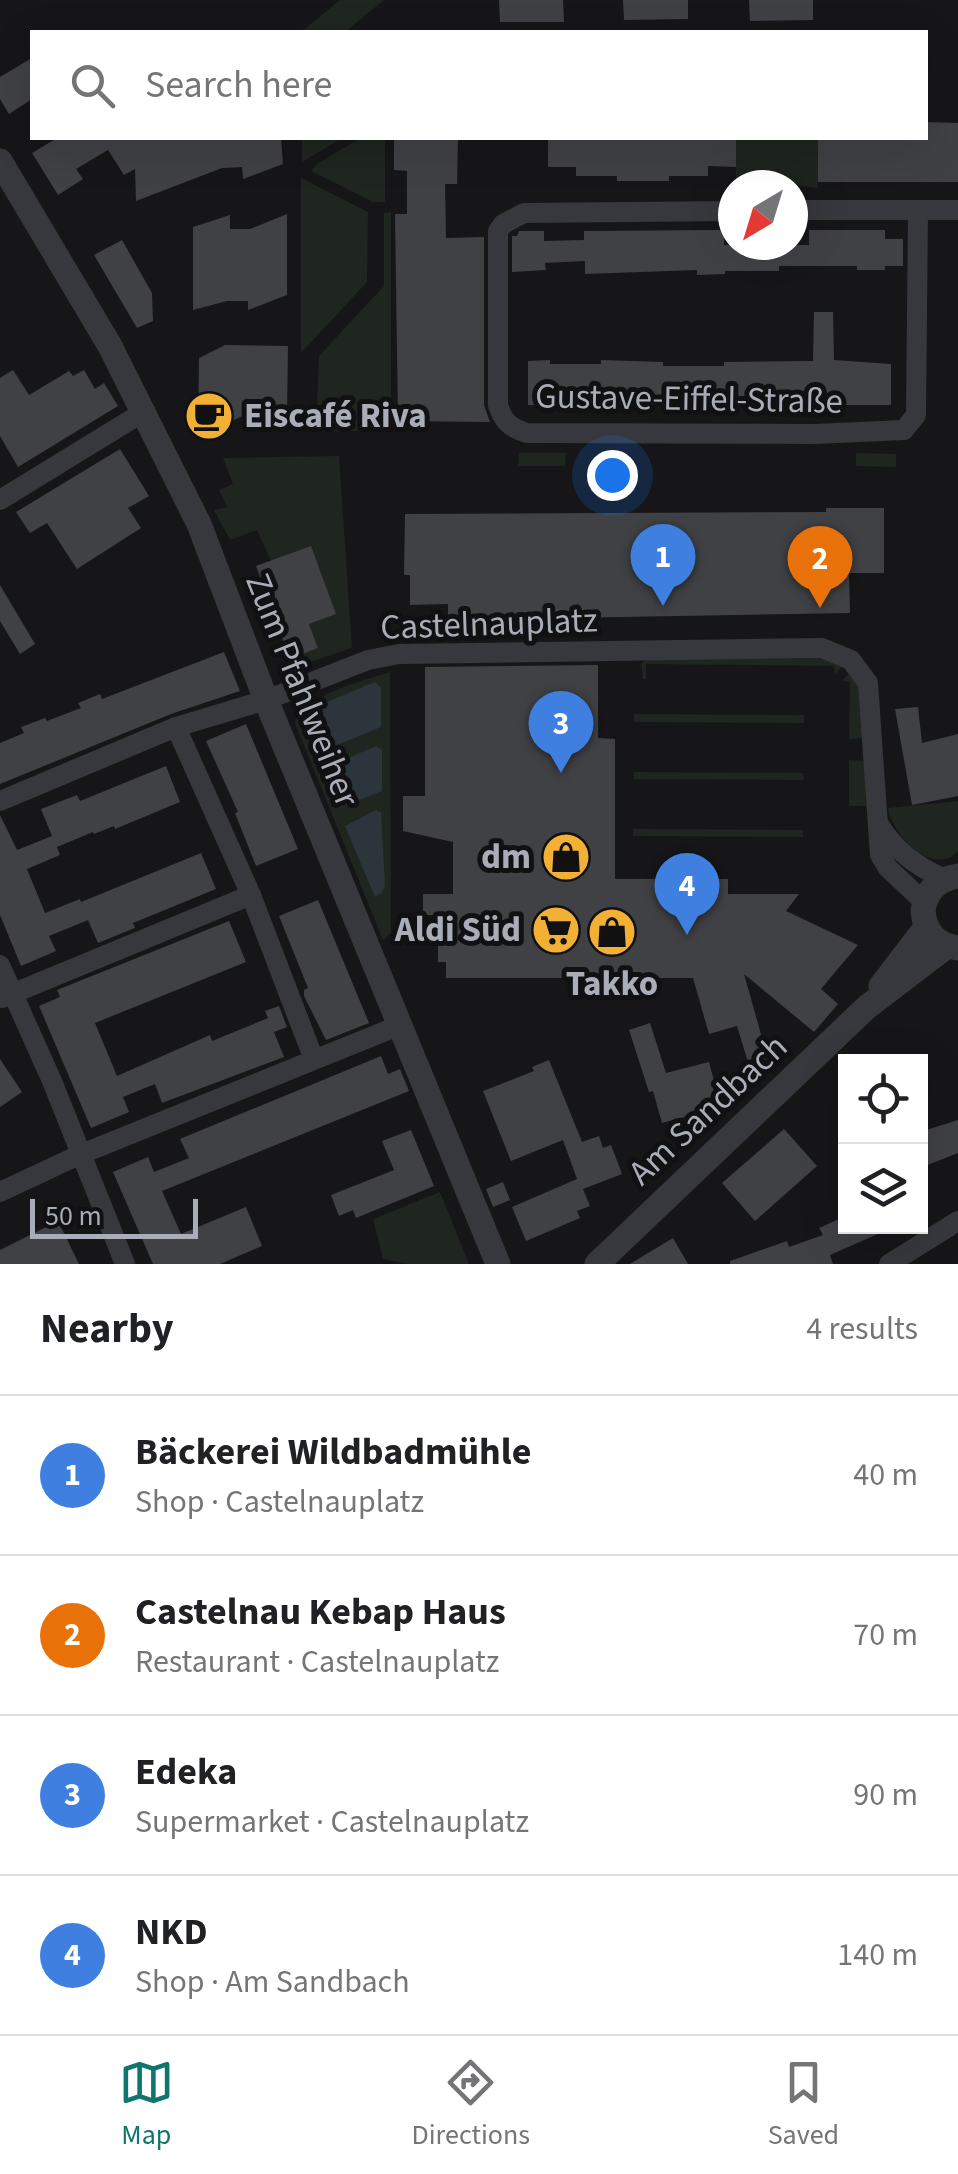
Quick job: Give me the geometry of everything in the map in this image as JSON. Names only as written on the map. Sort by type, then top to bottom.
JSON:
[{"type":"street","name":"Zum Pfahlweiher","points":[[0,162],[110,346],[199,524],[266,700],[498,1264]]},
{"type":"street","points":[[808,210],[958,210]]},
{"type":"street","name":"Gustave-Eiffel-Straße","points":[[718,211],[524,213],[503,224],[498,230],[497,303],[498,405],[503,420],[515,430],[527,432],[815,434],[904,430],[916,416],[918,210]]},
{"type":"street","points":[[0,500],[145,412]]},
{"type":"street","name":"Castelnauplatz","points":[[0,801],[176,727],[266,700],[368,660],[400,654],[822,648],[851,660],[868,683],[876,751],[880,855],[925,915]]},
{"type":"street","points":[[176,727],[251,895],[313,1057]]},
{"type":"street","points":[[876,821],[899,852],[927,871],[952,878]]},
{"type":"street","name":"Am Sandbach","points":[[867,1007],[925,915],[932,888],[952,878]]},
{"type":"street","points":[[6,996],[251,895]]},
{"type":"street","points":[[925,915],[938,942],[952,947]]},
{"type":"street","name":"Am Sandbach","points":[[597,1264],[867,1007],[952,947]]},
{"type":"street","points":[[0,965],[6,996],[52,1081],[124,1264]]},
{"type":"street","points":[[0,1192],[313,1057],[398,1026]]},
{"type":"street","points":[[889,1264],[958,1221]]},
{"type":"shaded area","points":[[340,0],[384,0],[347,30],[303,30]]},
{"type":"shaded area","points":[[302,140],[339,140],[302,162]]},
{"type":"shaded area","points":[[358,140],[385,140],[385,202],[373,202],[311,171]]},
{"type":"shaded area","points":[[736,140],[818,140],[818,188],[808,187],[808,170],[736,170]]},
{"type":"shaded area","points":[[301,178],[368,212],[367,282],[301,353]]},
{"type":"shaded area","points":[[391,212],[391,430],[316,432],[319,356],[384,286],[384,213]]},
{"type":"shaded area","points":[[519,453],[566,453],[565,466],[518,466]]},
{"type":"shaded area","points":[[856,453],[896,454],[896,467],[856,466]]},
{"type":"shaded area","points":[[339,456],[352,648],[293,668],[290,659],[318,648],[309,624],[336,614],[311,547],[271,561],[257,530],[230,540],[214,510],[227,507],[219,490],[233,484],[223,458]]},
{"type":"shaded area","points":[[648,658],[836,659],[855,672],[860,680],[866,732],[861,738],[849,739],[850,682],[842,681],[851,671],[843,665],[835,675],[834,666],[646,664],[643,679],[641,664]]},
{"type":"shaded area","points":[[390,672],[391,933],[383,940],[295,723],[309,704],[321,697]]},
{"type":"shaded area","points":[[375,682],[381,688],[381,727],[320,752],[313,748],[303,721],[305,711]]},
{"type":"shaded area","points":[[634,714],[804,715],[804,723],[634,722]]},
{"type":"shaded area","points":[[376,746],[382,750],[382,791],[339,808],[323,769]]},
{"type":"shaded area","points":[[849,760],[865,765],[866,806],[849,806]]},
{"type":"shaded area","points":[[634,772],[803,773],[804,780],[634,779]]},
{"type":"shaded area","points":[[958,801],[958,851],[937,860],[926,857],[905,840],[888,808]]},
{"type":"shaded area","points":[[376,810],[381,813],[385,886],[375,897],[345,826]]},
{"type":"shaded area","points":[[633,829],[803,830],[803,837],[633,836]]},
{"type":"shaded area","points":[[440,1192],[469,1264],[408,1264],[383,1259],[373,1219]]},
{"type":"building","points":[[499,0],[563,0],[564,22],[500,22]]},
{"type":"building","points":[[623,0],[688,0],[688,19],[624,20]]},
{"type":"building","points":[[749,0],[813,0],[813,20],[750,21]]},
{"type":"building","points":[[30,59],[30,100],[9,114],[0,99],[0,77]]},
{"type":"building","points":[[928,122],[958,123],[958,182],[818,182],[818,140],[928,140]]},
{"type":"building","points":[[54,140],[281,140],[283,164],[243,179],[242,167],[222,168],[136,201],[135,169],[124,175],[108,150],[76,169],[83,179],[58,195],[32,153]]},
{"type":"building","points":[[394,140],[458,140],[457,184],[445,184],[446,238],[484,237],[484,405],[490,422],[398,421],[395,214],[407,214],[407,171],[394,170]]},
{"type":"building","points":[[548,140],[736,140],[736,167],[708,166],[708,176],[617,181],[617,176],[576,176],[576,167],[548,167]]},
{"type":"building","points":[[287,214],[287,295],[248,310],[248,301],[227,301],[193,310],[193,227],[230,215],[230,229],[250,229]]},
{"type":"building","points":[[718,230],[718,260],[808,260],[809,230],[885,230],[885,239],[903,239],[903,266],[857,270],[857,266],[779,266],[779,271],[697,275],[697,270],[585,274],[585,261],[545,263],[546,270],[512,272],[512,236],[519,231],[544,231],[544,241],[584,240],[584,231]]},
{"type":"building","points":[[122,240],[152,293],[153,321],[137,328],[94,255]]},
{"type":"building","points":[[814,312],[833,312],[834,360],[891,364],[891,405],[528,405],[528,361],[724,366],[724,362],[813,361]]},
{"type":"building","points":[[225,345],[288,346],[287,415],[249,427],[249,413],[198,437],[199,358]]},
{"type":"building","points":[[13,370],[29,395],[69,371],[73,376],[84,370],[95,389],[104,383],[118,406],[18,467],[0,436],[0,378]]},
{"type":"building","points":[[120,449],[149,496],[128,508],[141,528],[77,569],[47,523],[30,533],[16,512]]},
{"type":"building","points":[[826,508],[884,508],[884,573],[849,573],[850,613],[448,620],[448,604],[410,605],[410,575],[404,575],[405,514],[826,512]]},
{"type":"building","points":[[311,546],[336,614],[309,624],[318,648],[290,659],[256,566]]},
{"type":"building","points":[[0,585],[35,644],[20,654],[0,621]]},
{"type":"building","points":[[224,652],[240,691],[171,714],[0,784],[0,743],[24,733],[21,727],[81,708],[78,703],[100,694],[102,699]]},
{"type":"building","points":[[598,665],[598,738],[615,739],[615,879],[728,879],[728,894],[799,894],[786,911],[858,945],[821,989],[838,1004],[814,1032],[744,974],[768,1059],[748,1062],[737,1026],[709,1034],[693,978],[446,978],[446,962],[438,962],[438,915],[423,915],[423,894],[453,894],[453,842],[403,831],[403,796],[425,796],[425,667]]},
{"type":"building","points":[[918,707],[922,743],[958,734],[958,796],[912,805],[895,709]]},
{"type":"building","points":[[246,724],[298,849],[256,866],[235,813],[238,812],[206,741]]},
{"type":"building","points":[[166,766],[180,802],[115,829],[114,826],[93,832],[57,847],[60,855],[27,869],[45,913],[201,853],[216,889],[133,923],[135,928],[98,943],[88,920],[49,936],[56,951],[21,966],[0,915],[0,815],[17,850],[52,836],[41,809],[77,795],[80,801]]},
{"type":"building","points":[[318,900],[369,1023],[326,1040],[304,996],[308,988],[279,916]]},
{"type":"building","points":[[229,921],[246,962],[95,1023],[117,1076],[210,1035],[212,1041],[268,1018],[265,1011],[279,1006],[287,1027],[274,1032],[284,1057],[162,1103],[155,1084],[123,1097],[129,1112],[91,1128],[39,1006],[60,997],[57,990]]},
{"type":"building","points":[[650,1023],[666,1073],[709,1062],[721,1107],[662,1123],[629,1030]]},
{"type":"building","points":[[381,1056],[388,1074],[400,1069],[409,1091],[162,1191],[181,1234],[246,1207],[262,1246],[220,1264],[153,1264],[113,1172],[148,1157],[154,1172],[189,1158],[180,1139]]},
{"type":"building","points":[[0,1059],[22,1092],[0,1107]]},
{"type":"building","points":[[549,1060],[582,1142],[599,1136],[603,1148],[611,1145],[622,1174],[583,1189],[590,1206],[577,1211],[580,1218],[526,1241],[512,1207],[577,1179],[563,1140],[511,1161],[483,1091],[534,1071],[532,1067]]},
{"type":"building","points":[[958,1120],[958,1153],[928,1165],[928,1129]]},
{"type":"building","points":[[784,1129],[817,1166],[755,1221],[722,1183]]},
{"type":"building","points":[[411,1130],[434,1186],[356,1218],[353,1210],[339,1216],[331,1195],[394,1170],[382,1141]]},
{"type":"building","points":[[503,1182],[510,1200],[493,1207],[486,1189]]},
{"type":"building","points":[[838,1220],[838,1234],[878,1234],[830,1255],[833,1264],[730,1264],[787,1241],[789,1247],[823,1235],[819,1228]]},
{"type":"building","points":[[58,1221],[79,1264],[0,1264],[0,1250]]},
{"type":"building","points":[[673,1238],[688,1264],[630,1264]]},
{"type":"place","name":"Eiscafé Riva","points":[[209,416]]},
{"type":"place","name":"Bäckerei Wildbadmühle","points":[[663,606]]},
{"type":"place","name":"Castelnau Kebap Haus","points":[[820,608]]},
{"type":"place","name":"Edeka","points":[[561,773]]},
{"type":"place","name":"dm","points":[[566,857]]},
{"type":"place","name":"Aldi Süd","points":[[556,930]]},
{"type":"place","name":"Takko","points":[[612,932]]},
{"type":"place","name":"NKD","points":[[687,935]]}]
